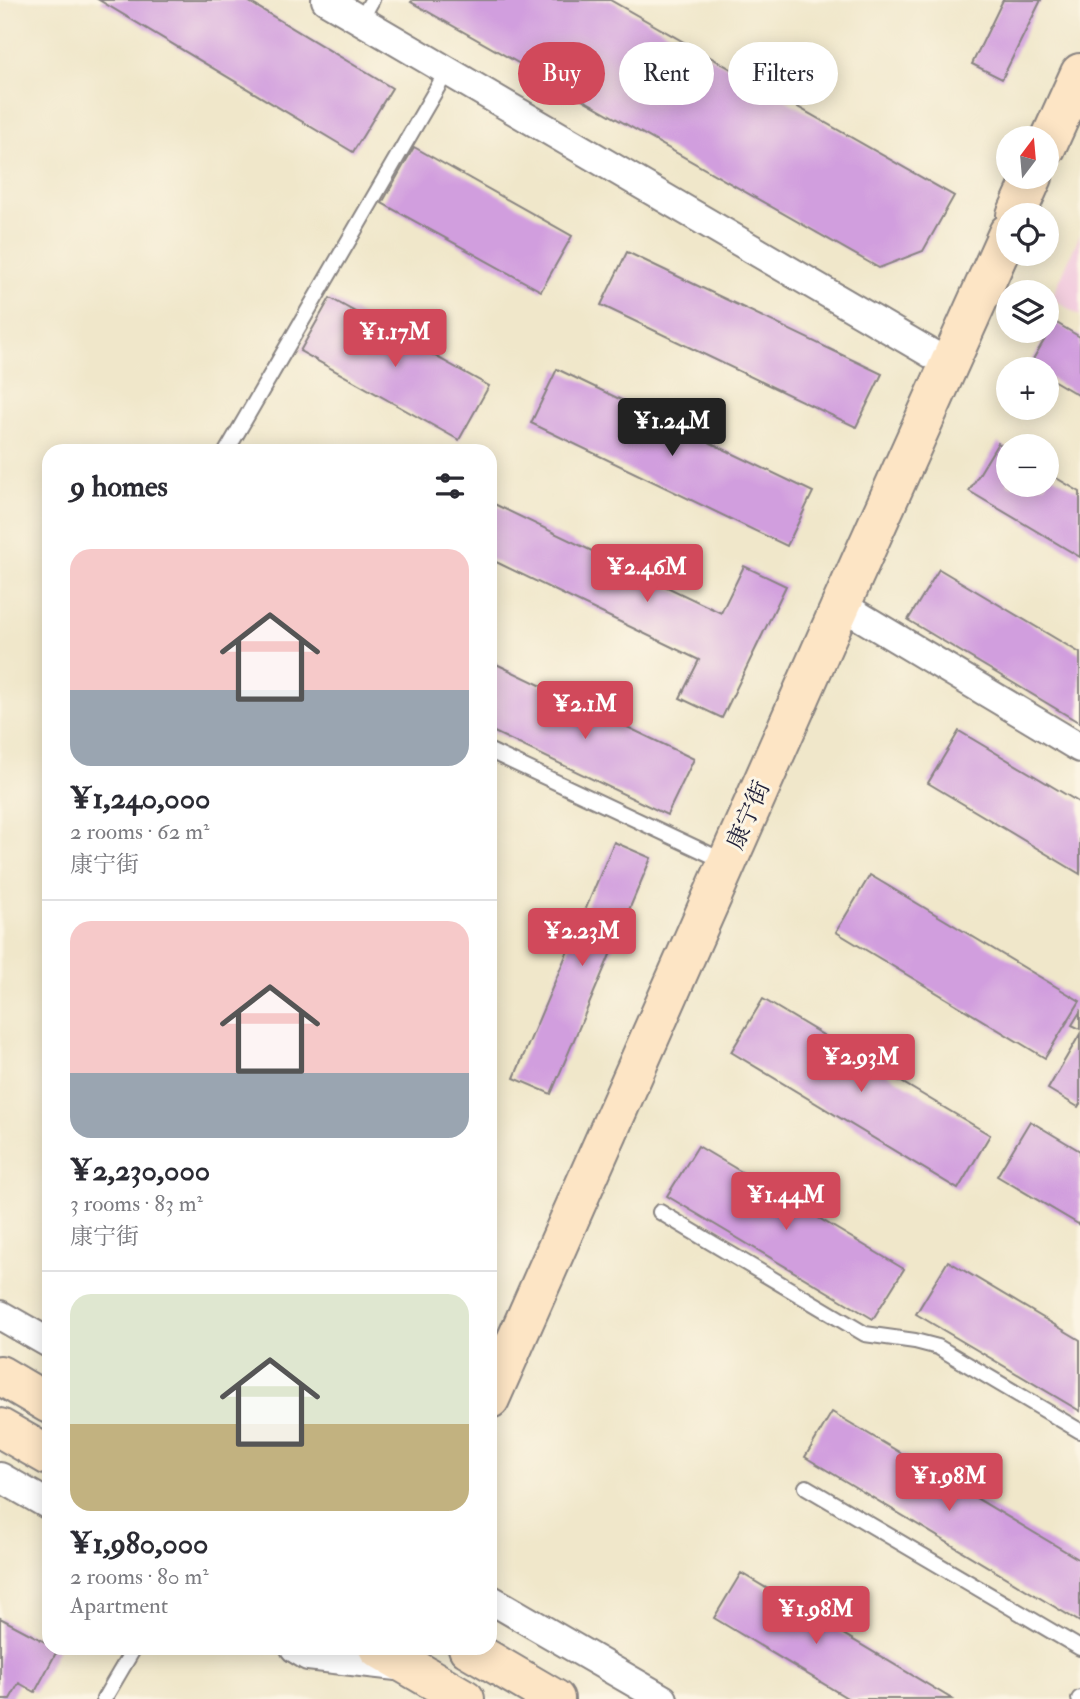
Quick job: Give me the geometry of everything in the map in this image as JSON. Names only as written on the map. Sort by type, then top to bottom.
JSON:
[{"type":"street","points":[[326,0],[366,10],[447,71],[949,364]]},
{"type":"street","points":[[1056,126],[1080,73]]},
{"type":"street","name":"康宁街","points":[[497,1382],[996,260]]},
{"type":"street","points":[[841,605],[1080,748]]},
{"type":"street","points":[[0,1315],[42,1339]]},
{"type":"street","points":[[0,1375],[42,1400]]},
{"type":"street","points":[[0,1428],[42,1452]]},
{"type":"street","points":[[0,1477],[42,1501]]},
{"type":"street","points":[[497,1603],[663,1699]]},
{"type":"street","points":[[306,1655],[411,1668]]},
{"type":"street","points":[[390,1655],[465,1699]]},
{"type":"street","points":[[480,1655],[555,1699]]},
{"type":"lane","points":[[231,444],[447,71]]},
{"type":"lane","points":[[497,754],[727,863]]},
{"type":"lane","points":[[660,1212],[865,1334],[938,1347],[1080,1432]]},
{"type":"lane","points":[[806,1487],[1080,1648]]},
{"type":"lane","points":[[104,1699],[130,1655]]},
{"type":"shaded area","points":[[1080,234],[1080,316],[1059,302],[1059,282]]},
{"type":"building","points":[[99,0],[246,0],[392,88],[353,152]]},
{"type":"building","points":[[610,0],[684,42],[619,42],[619,105],[714,105],[714,59],[728,67],[728,105],[794,105],[954,196],[923,251],[879,268],[592,105],[605,105],[605,42],[518,42],[518,63],[411,2]]},
{"type":"building","points":[[1003,0],[1041,0],[1002,79],[972,64]]},
{"type":"building","points":[[414,147],[572,236],[541,291],[382,203]]},
{"type":"building","points":[[627,252],[882,374],[856,427],[601,305]]},
{"type":"building","points":[[330,298],[489,386],[459,440],[300,351]]},
{"type":"building","points":[[1059,324],[1080,337],[1080,396],[1059,384],[1059,357],[1034,357],[1043,343],[1059,343]]},
{"type":"building","points":[[557,369],[813,492],[787,546],[531,423]]},
{"type":"building","points":[[996,446],[996,497],[1059,497],[1059,480],[1080,492],[1080,557],[969,491]]},
{"type":"building","points":[[497,505],[721,613],[744,566],[786,586],[722,718],[680,698],[699,660],[497,562]]},
{"type":"building","points":[[939,569],[1080,653],[1080,723],[908,620]]},
{"type":"building","points":[[497,664],[694,759],[667,815],[497,733]]},
{"type":"building","points":[[959,731],[1080,803],[1080,874],[928,783]]},
{"type":"building","points":[[614,842],[651,858],[551,1094],[514,1078]]},
{"type":"building","points":[[870,875],[1080,1001],[1045,1058],[836,932]]},
{"type":"building","points":[[763,999],[990,1135],[958,1189],[731,1052]]},
{"type":"building","points":[[1080,1012],[1080,1029],[1072,1025]]},
{"type":"building","points":[[1080,1034],[1080,1104],[1078,1107],[1048,1089]]},
{"type":"building","points":[[1030,1121],[1080,1151],[1080,1225],[997,1176]]},
{"type":"building","points":[[698,1146],[904,1269],[873,1319],[667,1196]]},
{"type":"building","points":[[948,1261],[1080,1340],[1080,1411],[916,1314]]},
{"type":"building","points":[[832,1412],[1080,1560],[1080,1622],[805,1457]]},
{"type":"building","points":[[741,1573],[952,1699],[849,1699],[714,1618]]},
{"type":"building","points":[[0,1618],[42,1640],[42,1655],[55,1655],[35,1692],[19,1683],[10,1699],[0,1699]]}]
